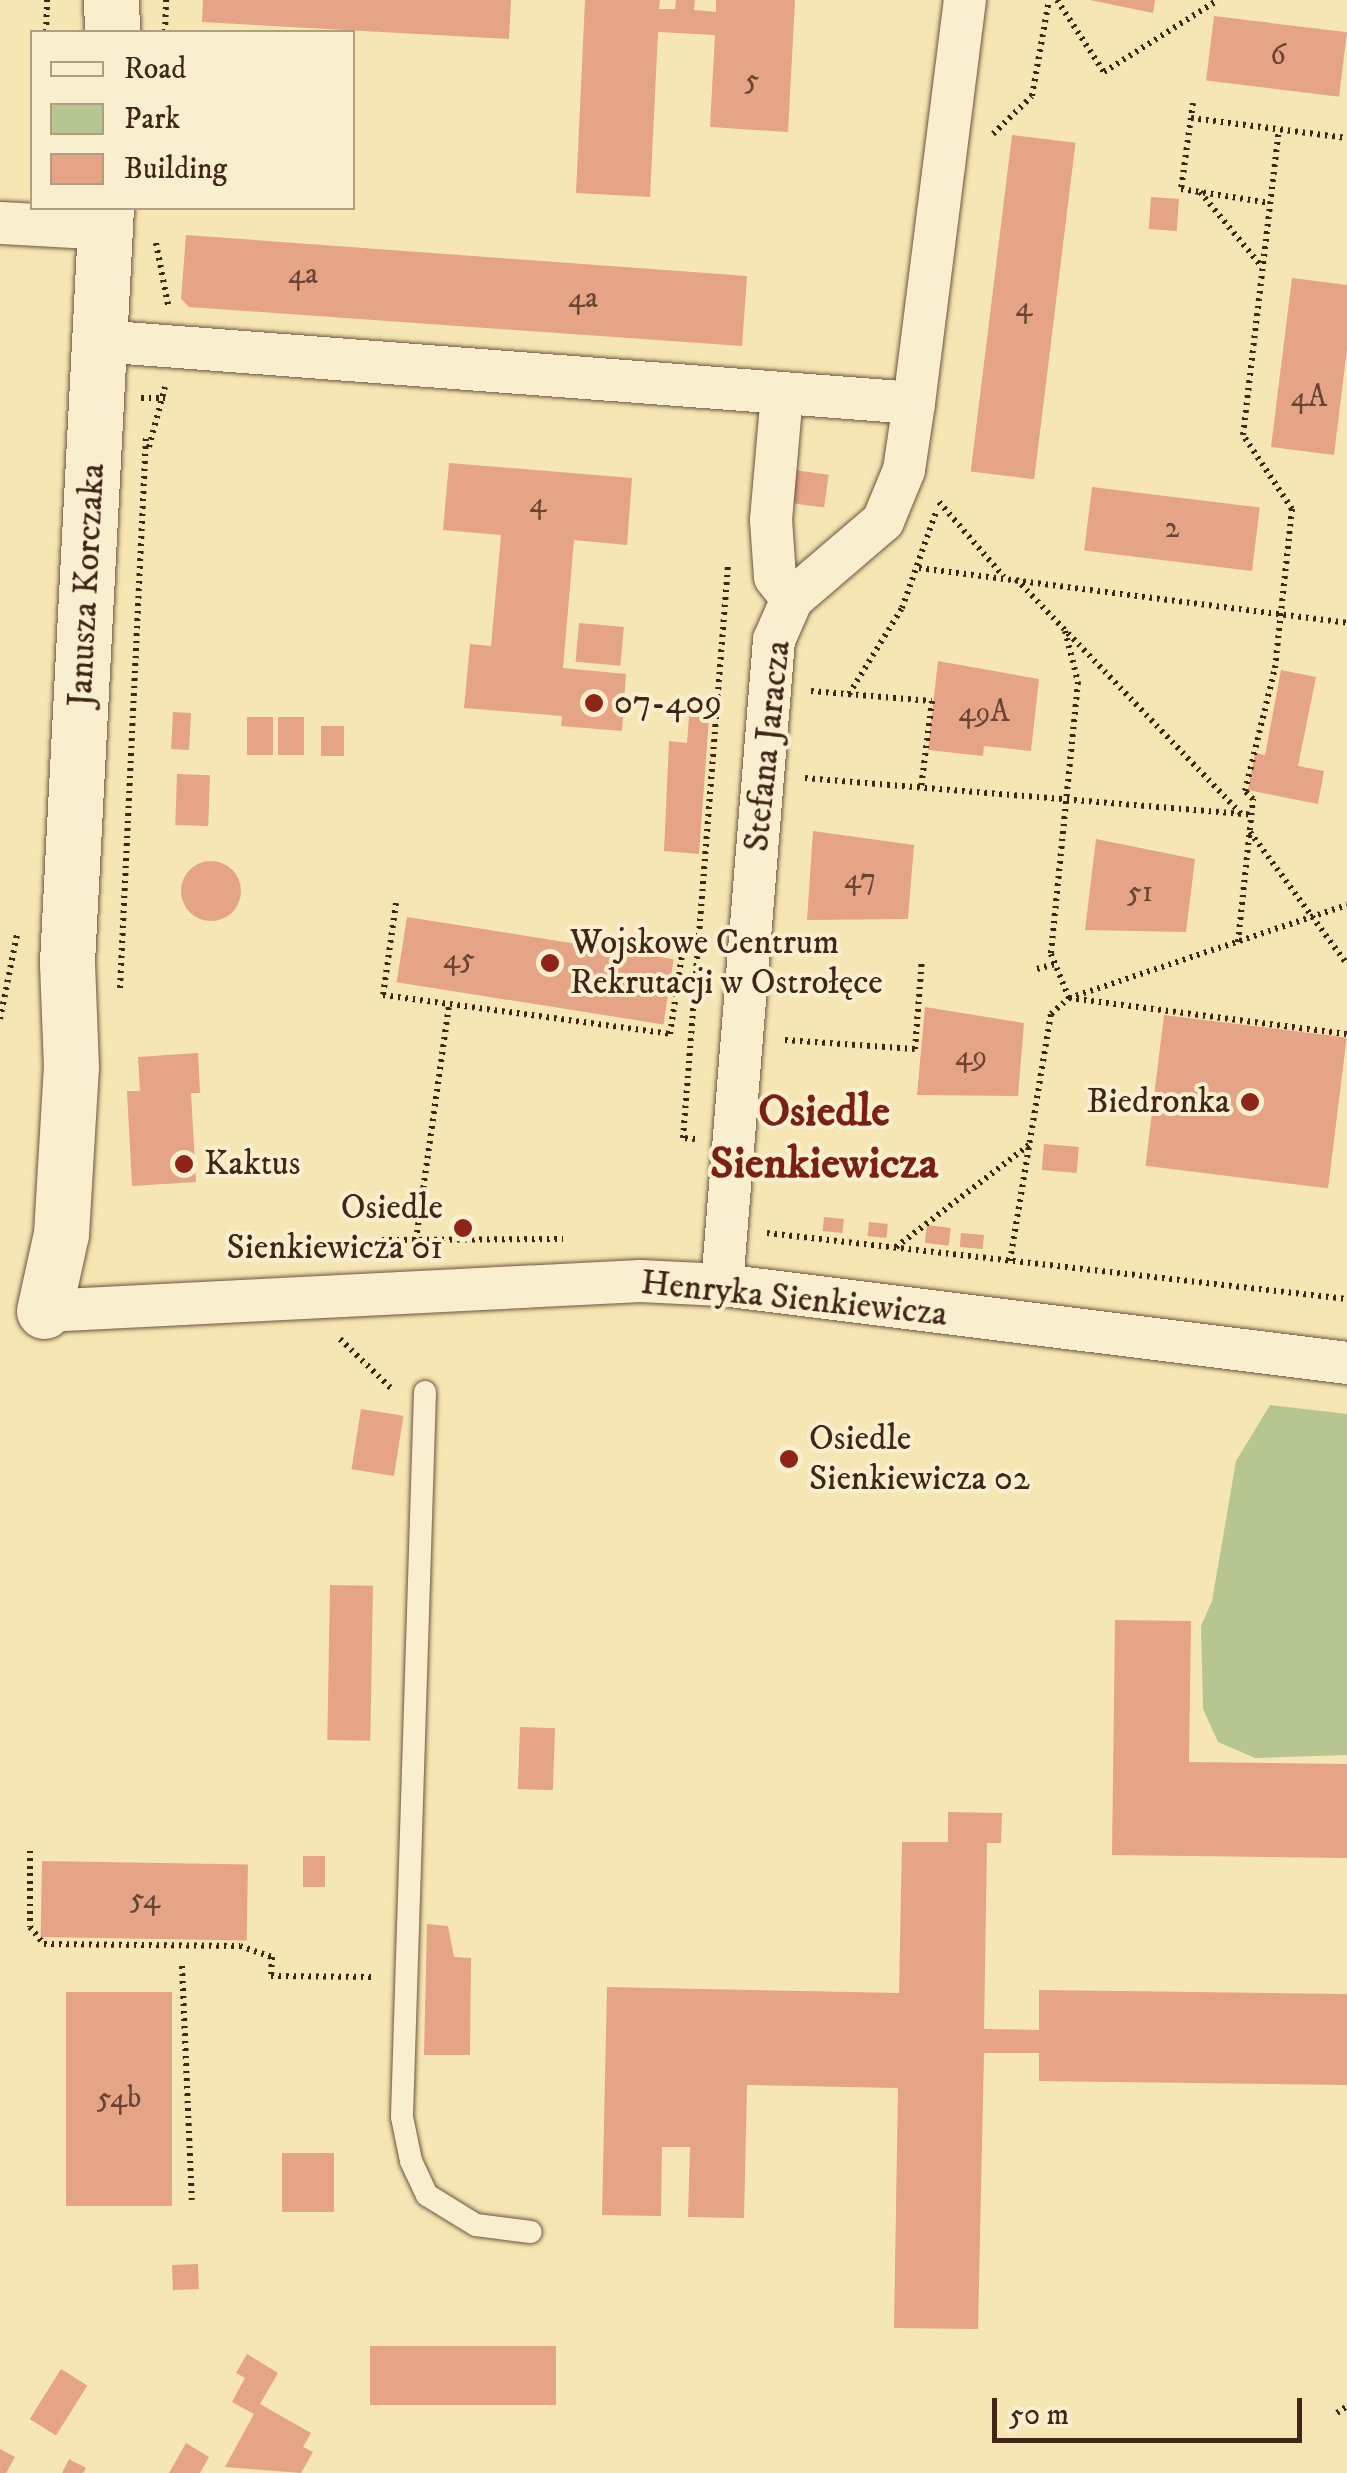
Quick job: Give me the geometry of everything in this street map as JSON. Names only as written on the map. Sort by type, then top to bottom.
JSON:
[{"type":"street","points":[[111,0],[112,30]]},
{"type":"street","points":[[792,600],[883,521],[904,470],[965,0]]},
{"type":"street","points":[[0,222],[106,218]]},
{"type":"street","name":"Janusza Korczaka","points":[[22,1312],[62,1234],[71,1067],[67,962],[106,218]]},
{"type":"street","points":[[98,340],[914,403]]},
{"type":"street","name":"Stefana Jaracza","points":[[722,1285],[774,640],[792,600],[775,577],[771,520],[782,394]]},
{"type":"street","name":"Henryka Sienkiewicza","points":[[22,1312],[560,1282],[722,1285],[1347,1363]]},
{"type":"lane","points":[[425,1392],[402,2117],[418,2178],[427,2195],[476,2225],[531,2232]]},
{"type":"path","points":[[46,30],[47,0]]},
{"type":"path","points":[[165,30],[166,0]]},
{"type":"path","points":[[1057,0],[1104,72],[1218,0]]},
{"type":"path","points":[[1193,103],[1181,189],[1270,203]]},
{"type":"path","points":[[1191,118],[1347,138]]},
{"type":"path","points":[[1238,942],[1253,799],[1245,791],[1251,751],[1261,744],[1292,509],[1243,435],[1279,130]]},
{"type":"path","points":[[1200,192],[1263,268]]},
{"type":"path","points":[[169,310],[188,312]]},
{"type":"path","points":[[120,990],[147,454]]},
{"type":"path","points":[[940,502],[1005,578]]},
{"type":"path","points":[[701,1159],[702,1140],[683,1138],[730,551]]},
{"type":"path","points":[[919,568],[1347,623]]},
{"type":"path","points":[[1016,578],[1242,815]]},
{"type":"path","points":[[1065,631],[1078,682],[1055,964],[1069,998]]},
{"type":"path","points":[[810,709],[811,692],[932,701],[922,788]]},
{"type":"path","points":[[804,798],[806,761]]},
{"type":"path","points":[[805,778],[1252,816]]},
{"type":"path","points":[[1250,831],[1347,964]]},
{"type":"path","points":[[396,903],[383,995],[670,1034],[684,941]]},
{"type":"path","points":[[1010,1261],[1052,1014],[1069,998],[1347,905]]},
{"type":"path","points":[[785,1040],[914,1049],[922,959]]},
{"type":"path","points":[[1036,969],[1055,964]]},
{"type":"path","points":[[1069,998],[1347,1034]]},
{"type":"path","points":[[416,1240],[449,1004]]},
{"type":"path","points":[[784,1056],[787,1021]]},
{"type":"path","points":[[895,1248],[1029,1145]]},
{"type":"path","points":[[765,1218],[764,1233],[1347,1299]]},
{"type":"path","points":[[328,1258],[382,1240],[523,1235],[582,1241]]},
{"type":"path","points":[[327,1332],[358,1338]]},
{"type":"path","points":[[30,1851],[30,1928],[44,1944],[240,1946],[272,1957],[272,1976],[407,1978]]},
{"type":"path","points":[[182,1966],[192,2200]]},
{"type":"path","points":[[1337,2412],[1347,2406]]},
{"type":"green space","points":[[1270,1405],[1347,1414],[1347,1755],[1255,1758],[1218,1742],[1203,1709],[1201,1626],[1212,1601],[1236,1461]]},
{"type":"building","points":[[203,0],[511,0],[509,39],[202,22]]},
{"type":"building","points":[[585,0],[660,0],[659,9],[675,9],[676,0],[695,0],[694,10],[716,12],[716,0],[795,0],[788,132],[710,127],[715,35],[658,32],[650,197],[576,193]]},
{"type":"building","points":[[1090,0],[1155,0],[1153,13]]},
{"type":"building","points":[[1214,16],[1347,32],[1339,97],[1206,81]]},
{"type":"building","points":[[1012,135],[1076,143],[1034,479],[971,471]]},
{"type":"building","points":[[1151,197],[1179,199],[1177,231],[1149,229]]},
{"type":"building","points":[[186,235],[747,276],[742,346],[189,307],[181,299]]},
{"type":"building","points":[[1292,278],[1347,285],[1347,349],[1334,455],[1271,447]]},
{"type":"building","points":[[449,463],[632,478],[627,545],[574,540],[563,668],[626,674],[622,731],[561,726],[562,716],[464,708],[470,644],[491,646],[501,535],[443,530]]},
{"type":"building","points":[[794,470],[829,475],[824,508],[789,503]]},
{"type":"building","points":[[1092,487],[1260,508],[1252,571],[1084,551]]},
{"type":"building","points":[[579,623],[624,627],[620,666],[576,662]]},
{"type":"building","points":[[938,661],[1039,679],[1031,751],[984,746],[983,756],[928,750]]},
{"type":"building","points":[[1281,670],[1316,677],[1298,766],[1324,771],[1318,804],[1248,790],[1255,753],[1265,755]]},
{"type":"building","points":[[173,712],[191,713],[189,750],[171,749]]},
{"type":"building","points":[[689,716],[709,717],[699,854],[664,851],[669,741],[687,743]]},
{"type":"building","points":[[247,717],[273,717],[273,755],[247,755]]},
{"type":"building","points":[[278,717],[304,717],[304,755],[278,755]]},
{"type":"building","points":[[321,726],[344,726],[344,756],[321,756]]},
{"type":"building","points":[[177,774],[210,775],[208,826],[175,825]]},
{"type":"building","points":[[813,831],[914,845],[908,919],[807,920]]},
{"type":"building","points":[[1096,839],[1195,859],[1186,932],[1085,930]]},
{"type":"building","points":[[211,861],[232,870],[241,891],[232,912],[211,921],[190,912],[181,891],[190,870]]},
{"type":"building","points":[[407,917],[674,959],[663,1024],[397,982]]},
{"type":"building","points":[[925,1007],[1024,1023],[1018,1096],[917,1095]]},
{"type":"building","name":"Biedronka","points":[[1164,1015],[1347,1037],[1328,1188],[1145,1166]]},
{"type":"building","points":[[198,1053],[200,1093],[191,1093],[196,1182],[132,1186],[127,1091],[140,1091],[138,1057]]},
{"type":"building","points":[[1044,1144],[1079,1147],[1077,1173],[1042,1170]]},
{"type":"building","points":[[824,1217],[844,1219],[842,1233],[823,1231]]},
{"type":"building","points":[[869,1222],[888,1224],[886,1238],[868,1236]]},
{"type":"building","points":[[927,1225],[951,1228],[949,1246],[925,1243]]},
{"type":"building","points":[[961,1233],[984,1235],[983,1249],[960,1247]]},
{"type":"building","points":[[361,1409],[403,1416],[394,1476],[351,1469]]},
{"type":"building","points":[[330,1585],[373,1586],[370,1741],[327,1740]]},
{"type":"building","points":[[1115,1620],[1191,1621],[1189,1762],[1347,1764],[1347,1858],[1112,1855]]},
{"type":"building","points":[[520,1727],[555,1728],[553,1790],[518,1789]]},
{"type":"building","points":[[948,1812],[1002,1813],[1001,1843],[987,1843],[984,2029],[1039,2030],[1039,1990],[1347,1994],[1347,2085],[1039,2081],[1039,2053],[984,2053],[978,2329],[894,2328],[898,2088],[747,2085],[744,2218],[688,2217],[690,2147],[662,2147],[661,2216],[602,2215],[607,1987],[899,1993],[902,1842],[948,1842]]},
{"type":"building","points":[[303,1856],[325,1856],[325,1887],[303,1887]]},
{"type":"building","points":[[42,1861],[248,1865],[247,1941],[41,1937]]},
{"type":"building","points":[[427,1924],[448,1926],[454,1957],[471,1958],[470,2055],[424,2055]]},
{"type":"building","points":[[66,1992],[172,1992],[172,2206],[66,2206]]},
{"type":"building","points":[[282,2153],[334,2153],[334,2212],[282,2212]]},
{"type":"building","points":[[198,2264],[199,2289],[173,2290],[172,2265]]},
{"type":"building","points":[[370,2346],[556,2346],[556,2405],[370,2405]]},
{"type":"building","points":[[247,2354],[278,2373],[260,2404],[311,2433],[303,2447],[313,2452],[301,2473],[225,2467],[254,2414],[232,2402],[245,2378],[236,2373]]},
{"type":"building","points":[[61,2369],[87,2385],[56,2435],[30,2419]]},
{"type":"building","points":[[186,2443],[209,2457],[200,2473],[169,2473]]},
{"type":"building","points":[[0,2449],[15,2457],[6,2473],[0,2473]]},
{"type":"building","points":[[69,2459],[86,2468],[83,2473],[62,2473]]},
{"type":"place","name":"07-409","points":[[594,703]]},
{"type":"place","name":"Wojskowe Centrum Rekrutacji w Ostrołęce","points":[[550,963]]},
{"type":"place","name":"Biedronka","points":[[1250,1102]]},
{"type":"place","name":"Kaktus","points":[[184,1164]]},
{"type":"place","name":"Osiedle Sienkiewicza 01","points":[[463,1228]]},
{"type":"place","name":"Osiedle Sienkiewicza 02","points":[[789,1459]]},
{"type":"district","name":"Osiedle Sienkiewicza","points":[[824,1139]]}]
